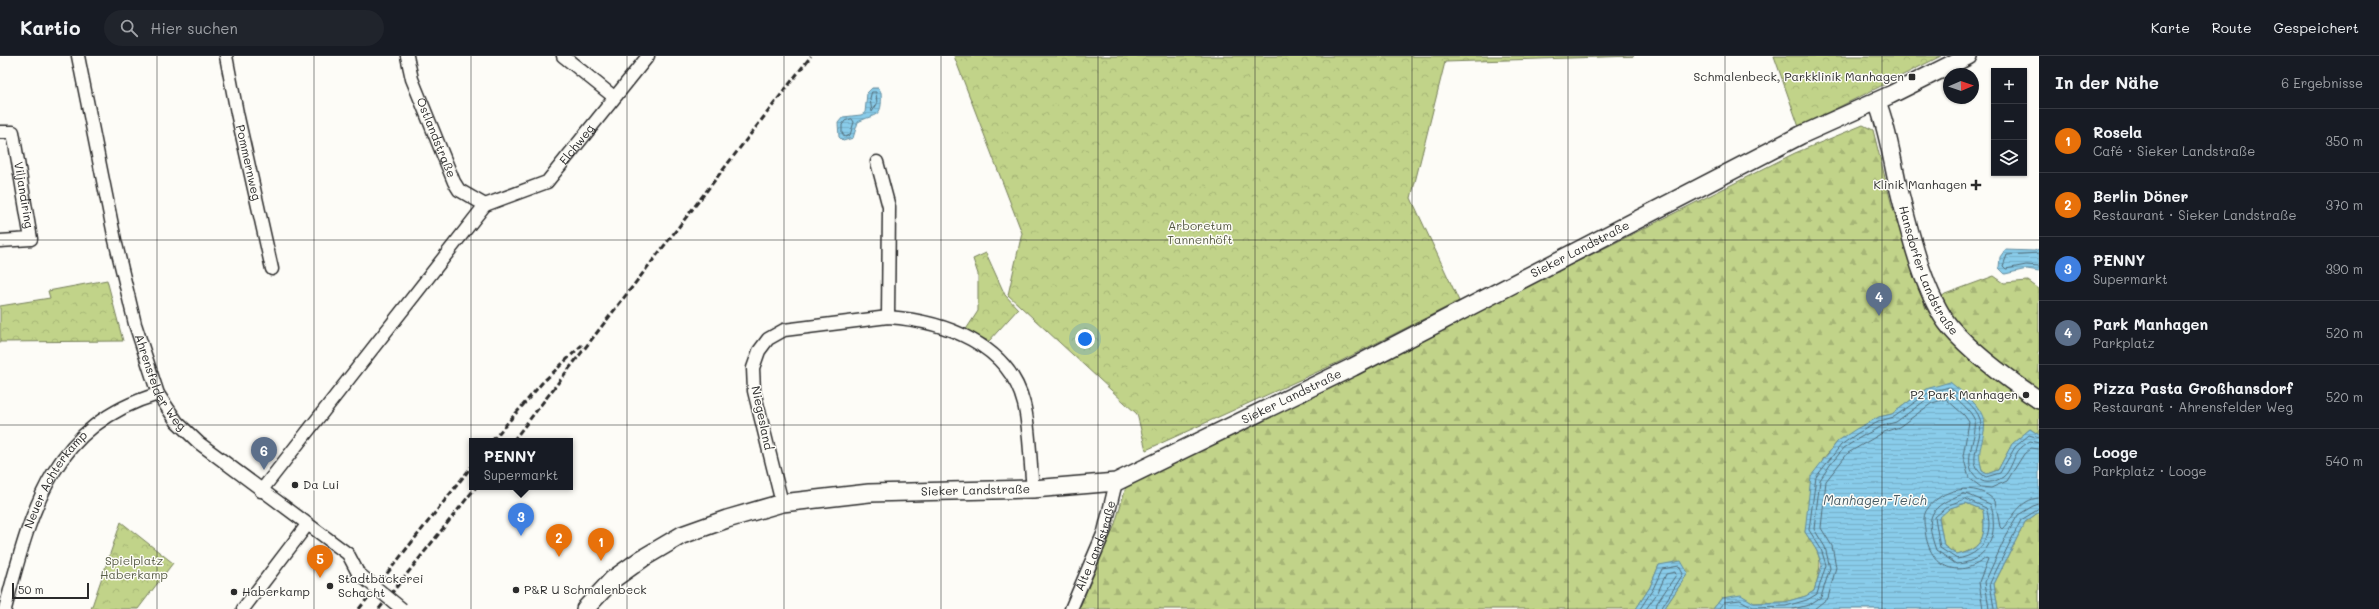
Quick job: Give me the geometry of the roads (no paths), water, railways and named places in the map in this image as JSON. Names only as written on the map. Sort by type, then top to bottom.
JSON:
[{"type":"street","name":"Ahrensfelder Weg","points":[[78,56],[117,247],[136,324],[158,394],[177,422],[199,443],[261,491],[348,554],[358,573],[402,609]]},
{"type":"street","name":"Pommernweg","points":[[226,56],[237,113],[272,269]]},
{"type":"street","name":"Ostlandstraße","points":[[407,56],[412,79],[454,182],[459,190],[485,205]]},
{"type":"street","points":[[563,56],[614,97]]},
{"type":"street","name":"Elchweg","points":[[485,205],[547,182],[648,56]]},
{"type":"street","name":"Sieker Landstraße","points":[[585,609],[612,580],[643,558],[682,535],[727,519],[782,503],[869,493],[1033,489],[1116,482],[1353,367],[1801,136],[1876,102],[1968,56]]},
{"type":"street","name":"Hansdorfer Landstraße","points":[[1876,102],[1912,236],[1929,289],[1938,308],[1950,327],[2000,373],[2039,400]]},
{"type":"street","name":"Viljandiring","points":[[0,132],[13,132],[31,239],[0,241]]},
{"type":"street","points":[[877,162],[889,207],[888,317]]},
{"type":"street","points":[[261,491],[485,205]]},
{"type":"street","name":"Niegesland","points":[[782,503],[754,391],[753,368],[759,351],[768,339],[784,330],[888,317],[922,323],[973,339],[993,353],[1008,369],[1024,404],[1033,489]]},
{"type":"street","name":"Neuer Achterkamp","points":[[5,609],[36,504],[47,482],[64,457],[84,434],[107,415],[136,401],[158,394]]},
{"type":"street","name":"Alte Landstraße","points":[[1071,609],[1104,532],[1116,482]]},
{"type":"street","points":[[243,609],[307,525]]},
{"type":"water","points":[[872,88],[878,88],[881,93],[881,107],[879,111],[877,114],[858,122],[853,138],[843,141],[839,137],[838,123],[843,117],[861,115],[865,113],[867,93]]},
{"type":"water","points":[[2039,249],[2039,271],[2027,269],[2005,274],[1999,268],[2000,257],[2005,250],[2034,251]]},
{"type":"water","name":"Manhagen-Teich","points":[[1950,382],[1968,397],[1979,409],[1984,423],[1980,458],[1982,471],[1987,474],[1998,470],[2012,444],[2030,429],[2039,435],[2039,512],[2025,522],[1994,584],[1998,609],[1713,609],[1722,598],[1741,595],[1754,603],[1785,602],[1806,596],[1814,591],[1822,565],[1817,551],[1805,532],[1811,476],[1838,441],[1856,429],[1879,417],[1892,414],[1926,389]],"holes":[[[1966,503],[1983,510],[1984,527],[1983,534],[1978,545],[1973,549],[1957,555],[1944,546],[1939,518],[1950,508]]]},
{"type":"water","points":[[1681,561],[1688,573],[1664,609],[1636,609],[1650,587],[1659,565]]},
{"type":"railway","points":[[515,438],[811,56]]},
{"type":"railway","points":[[495,438],[542,383],[582,345]]},
{"type":"railway","points":[[359,609],[469,470]]},
{"type":"railway","points":[[379,609],[474,490]]},
{"type":"place","name":"Schmalenbeck, Parkklinik Manhagen","points":[[1912,77]]},
{"type":"place","name":"Klinik Manhagen","points":[[1976,185]]},
{"type":"place","name":"Park Manhagen","points":[[1879,316]]},
{"type":"place","name":"P2 Park Manhagen","points":[[2026,395]]},
{"type":"place","name":"Looge","points":[[264,470]]},
{"type":"place","name":"Da Lui","points":[[295,485]]},
{"type":"place","name":"PENNY","points":[[521,536]]},
{"type":"place","name":"Berlin Döner","points":[[559,557]]},
{"type":"place","name":"Rosela","points":[[601,561]]},
{"type":"place","name":"Pizza Pasta Großhansdorf","points":[[320,578]]},
{"type":"place","name":"Stadtbäckerei Schacht","points":[[330,586]]},
{"type":"place","name":"P&R U Schmalenbeck","points":[[516,590]]},
{"type":"place","name":"Haberkamp","points":[[234,592]]},
{"type":"park label","name":"Arboretum Tannenhöft","points":[[1200,233]]},
{"type":"park label","name":"Spielplatz Haberkamp","points":[[134,568]]}]
